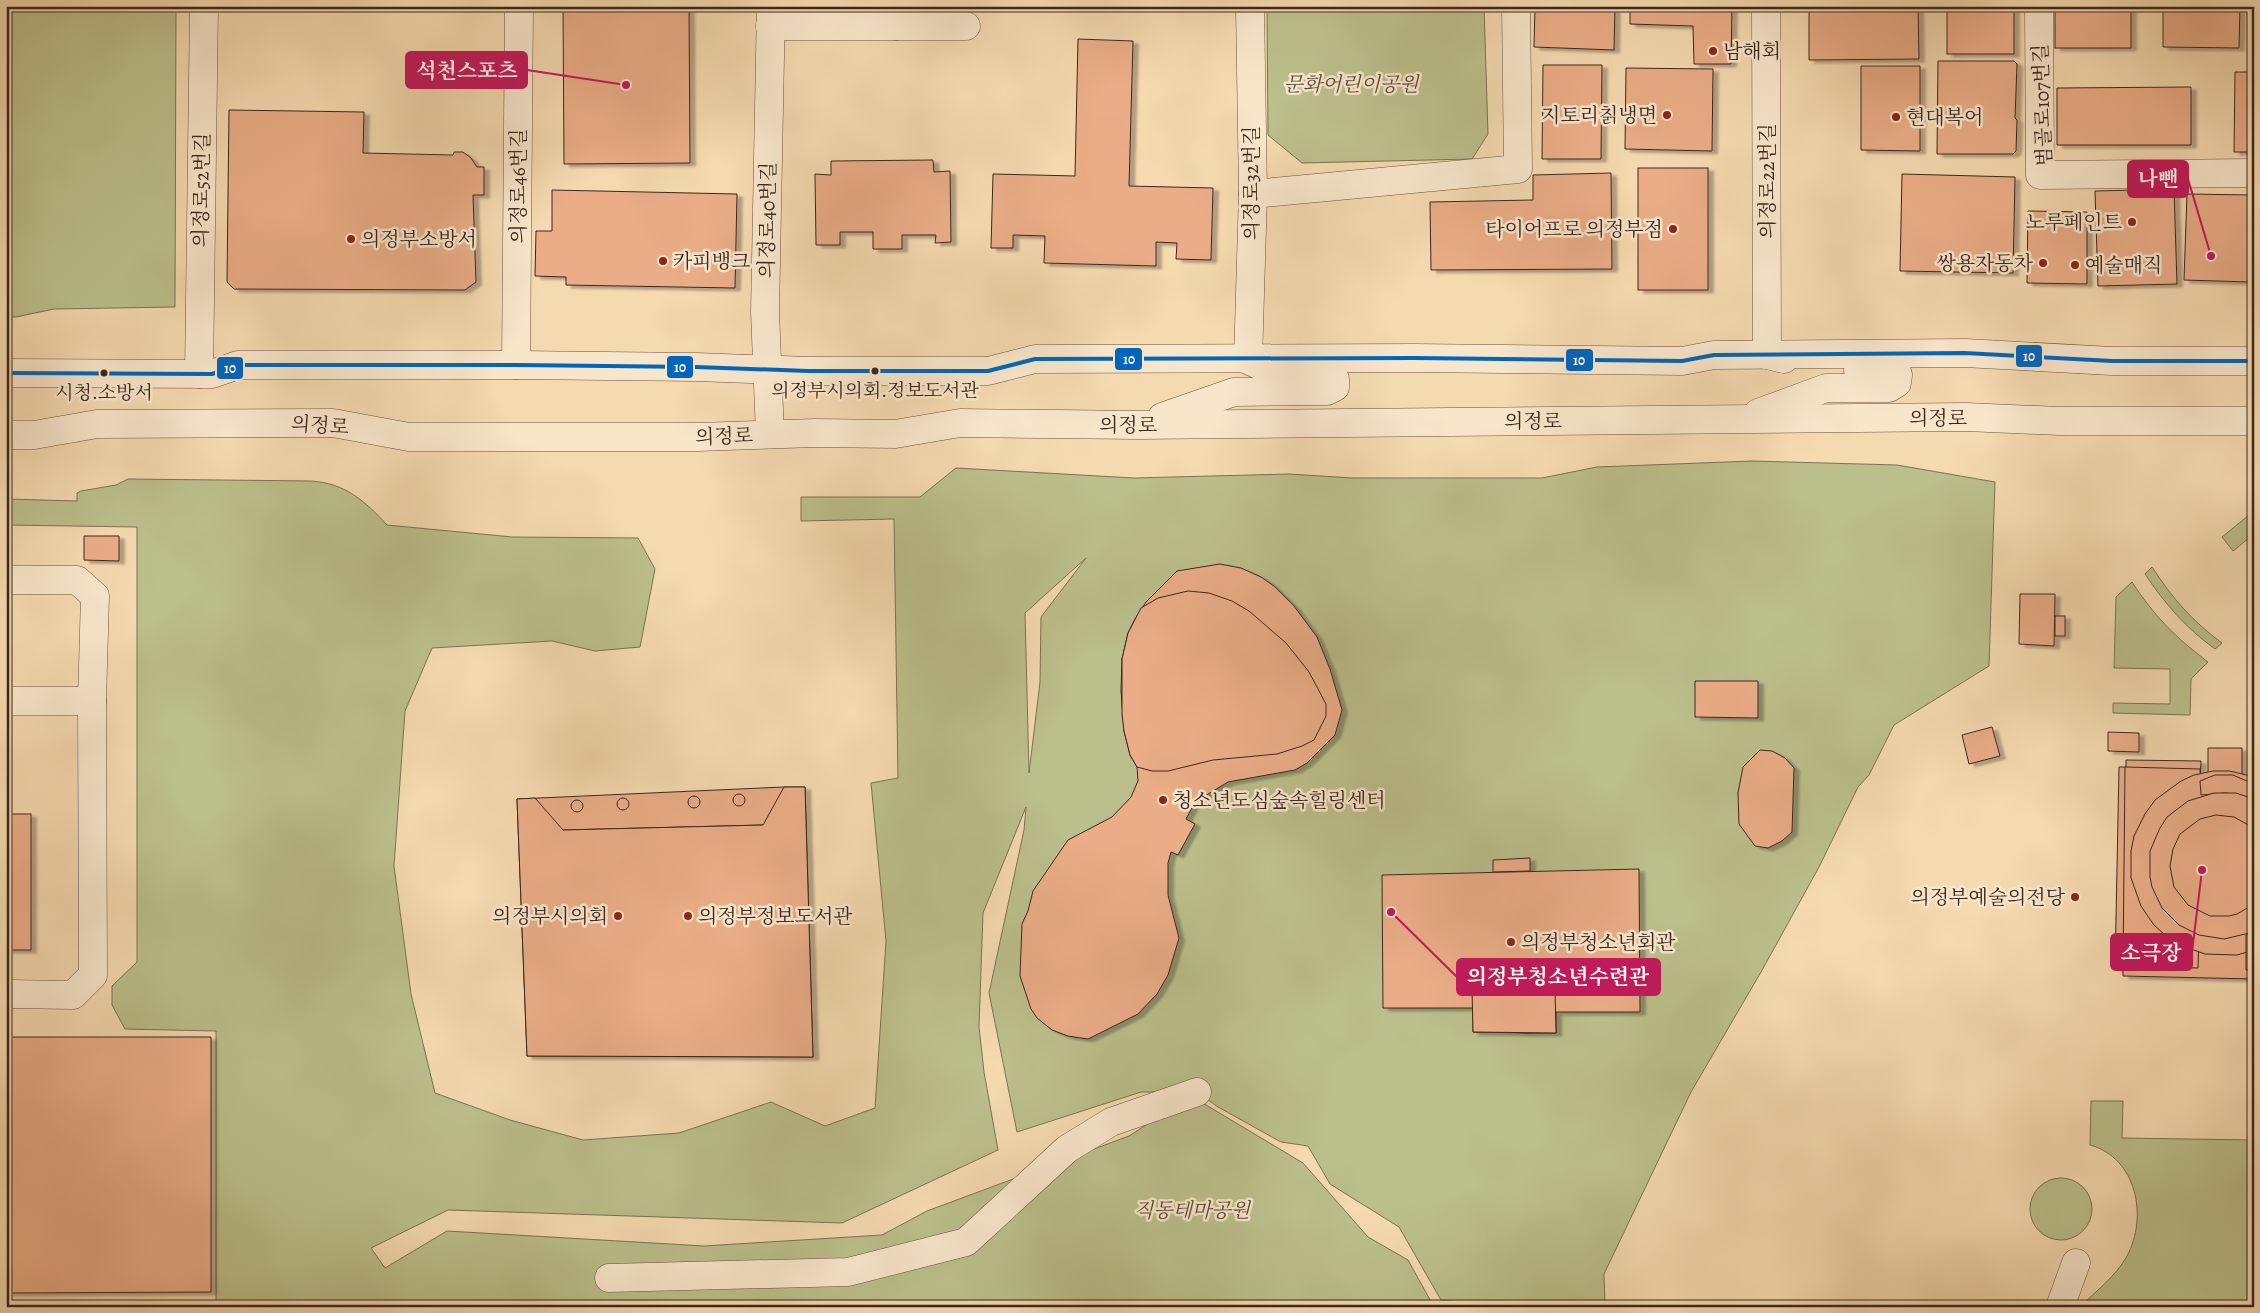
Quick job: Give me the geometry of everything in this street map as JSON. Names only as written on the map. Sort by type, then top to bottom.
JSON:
[{"type":"street","name":"의정로52번길","points":[[199,374],[204,6]]},
{"type":"street","name":"의정로46번길","points":[[516,365],[519,6]]},
{"type":"street","name":"의정로32번길","points":[[1248,360],[1253,194],[1250,6]]},
{"type":"street","points":[[1253,194],[1518,169],[1516,6]]},
{"type":"street","name":"의정로22번길","points":[[1766,6],[1767,355]]},
{"type":"street","name":"범골로107번길","points":[[2039,6],[2040,174],[2254,173]]},
{"type":"street","points":[[770,16],[895,16],[966,26]]},
{"type":"street","name":"의정로40번길","points":[[770,16],[765,312],[770,434]]},
{"type":"street","points":[[6,373],[212,374],[238,365],[516,365],[808,371],[988,371],[1034,359],[1248,360],[1414,358],[1682,361],[1714,356],[1965,353],[2112,361],[2254,361]]},
{"type":"street","points":[[1740,421],[1826,388],[1889,388],[1897,383],[1898,375],[1890,370],[1825,370],[1767,355]]},
{"type":"street","points":[[1139,425],[1234,392],[1328,391],[1335,387],[1334,379],[1326,375],[1280,375],[1248,360]]},
{"type":"street","name":"의정로","points":[[6,435],[34,435],[97,424],[333,423],[409,438],[895,434],[960,423],[1139,425],[1740,421],[1966,417],[2059,421],[2254,421]]},
{"type":"street","points":[[6,580],[77,580],[95,596],[92,701],[93,975],[73,995],[6,994]]},
{"type":"street","points":[[6,701],[92,701]]},
{"type":"street","points":[[609,1278],[848,1272],[966,1242],[1067,1149],[1110,1122],[1197,1092]]},
{"type":"street","points":[[2060,1307],[2076,1263]]},
{"type":"green space","points":[[6,6],[176,6],[175,307],[54,309],[16,317],[6,317]]},
{"type":"green space","name":"문화어린이공원","points":[[1267,6],[1484,6],[1488,134],[1472,159],[1302,163],[1268,135]]},
{"type":"green space","name":"직동테마공원","points":[[1752,461],[1897,465],[1995,482],[1989,666],[1894,725],[1869,775],[1858,787],[1819,867],[1761,972],[1691,1092],[1604,1274],[1605,1307],[1580,1307],[1580,1302],[1577,1307],[1508,1307],[1441,1300],[1399,1227],[1330,1184],[1308,1146],[1281,1142],[1218,1107],[1197,1092],[1141,1092],[1017,1132],[989,993],[1024,830],[1026,807],[983,913],[979,1027],[984,1072],[998,1150],[842,1223],[448,1210],[371,1248],[385,1268],[447,1231],[704,1246],[882,1235],[927,1211],[1129,1136],[1191,1096],[1303,1163],[1368,1237],[1408,1260],[1434,1307],[216,1307],[216,1031],[125,1029],[112,1005],[112,986],[137,962],[137,527],[6,525],[6,499],[77,501],[77,493],[81,491],[116,485],[128,479],[311,481],[323,482],[344,489],[371,508],[387,525],[512,537],[638,538],[655,569],[640,647],[595,651],[552,641],[432,648],[405,711],[394,866],[411,994],[435,1093],[510,1120],[583,1140],[679,1133],[771,1102],[825,1126],[875,1108],[886,941],[871,783],[898,778],[894,519],[801,521],[801,497],[920,497],[956,468],[1134,478],[1289,474],[1353,478],[1542,478],[1597,467]],"holes":[[[1086,558],[1041,617],[1040,682],[1029,773],[1025,613]]]},
{"type":"green space","points":[[2254,511],[2254,534],[2233,551],[2222,537]]},
{"type":"green space","points":[[2152,567],[2184,609],[2222,643],[2215,649],[2185,624],[2160,595],[2145,574]]},
{"type":"green space","points":[[2132,582],[2166,626],[2208,662],[2191,679],[2190,715],[2113,713],[2113,703],[2170,704],[2170,669],[2114,668],[2116,597]]},
{"type":"green space","points":[[2091,1101],[2123,1101],[2122,1138],[2254,1140],[2254,1307],[2080,1307],[2112,1277],[2127,1256],[2137,1224],[2137,1207],[2134,1191],[2128,1176],[2119,1162],[2106,1152],[2090,1145]]},
{"type":"green space","points":[[2061,1178],[2073,1181],[2083,1187],[2089,1197],[2092,1209],[2089,1221],[2083,1231],[2073,1237],[2061,1240],[2049,1237],[2039,1231],[2033,1221],[2030,1209],[2033,1197],[2039,1187],[2049,1181]]},
{"type":"building","points":[[563,6],[689,6],[690,163],[564,164]]},
{"type":"building","points":[[1535,6],[1615,6],[1614,50],[1534,47]]},
{"type":"building","points":[[1630,6],[1732,6],[1731,64],[1694,64],[1693,26],[1630,24]]},
{"type":"building","points":[[1809,6],[1918,6],[1919,59],[1809,60]]},
{"type":"building","points":[[1947,6],[2014,6],[2014,54],[1947,54]]},
{"type":"building","points":[[2055,6],[2131,6],[2131,48],[2055,48]]},
{"type":"building","points":[[2163,6],[2240,6],[2239,48],[2163,47]]},
{"type":"building","points":[[1078,39],[1133,41],[1129,186],[1213,188],[1211,260],[1176,259],[1177,243],[1156,242],[1156,266],[1044,263],[1045,236],[1013,235],[1013,248],[991,248],[993,174],[1075,176]]},
{"type":"building","points":[[1938,61],[2014,61],[2017,64],[2016,151],[2013,154],[1937,154]]},
{"type":"building","points":[[1543,65],[1602,65],[1601,159],[1542,159]]},
{"type":"building","points":[[1861,66],[1920,66],[1920,151],[1861,150]]},
{"type":"building","points":[[1626,68],[1713,69],[1712,151],[1625,149]]},
{"type":"building","points":[[2235,72],[2254,72],[2254,152],[2234,152]]},
{"type":"building","points":[[2191,87],[2191,145],[2057,145],[2057,88]]},
{"type":"building","name":"의정부소방서","points":[[229,110],[364,112],[363,153],[453,155],[454,152],[463,152],[471,158],[477,167],[484,167],[484,195],[473,195],[476,282],[465,290],[234,289],[227,282]]},
{"type":"building","points":[[933,160],[934,172],[950,171],[951,242],[935,243],[936,235],[902,235],[902,249],[873,249],[873,232],[840,232],[840,245],[816,245],[815,174],[831,175],[831,161]]},
{"type":"building","name":"타이어프로 의정부점","points":[[1638,168],[1708,168],[1708,290],[1638,290]]},
{"type":"building","points":[[1611,173],[1612,269],[1431,270],[1430,202],[1533,200],[1533,175]]},
{"type":"building","points":[[1902,174],[2015,177],[2013,273],[1900,271]]},
{"type":"building","points":[[2174,189],[2177,284],[2098,286],[2095,191]]},
{"type":"building","points":[[552,190],[737,194],[735,288],[566,285],[566,277],[535,276],[536,231],[552,231]]},
{"type":"building","points":[[2187,194],[2252,195],[2250,282],[2184,280]]},
{"type":"building","points":[[2028,211],[2087,212],[2087,284],[2027,283]]},
{"type":"building","points":[[84,536],[119,536],[119,561],[84,560]]},
{"type":"building","name":"청소년도심숲속힐링센터","points":[[1220,564],[1241,568],[1261,577],[1274,586],[1294,606],[1317,637],[1330,669],[1342,710],[1335,735],[1307,763],[1295,770],[1228,782],[1195,802],[1186,819],[1195,824],[1178,855],[1171,852],[1168,863],[1168,895],[1179,938],[1168,975],[1157,994],[1138,1014],[1088,1039],[1068,1036],[1052,1030],[1037,1018],[1031,1009],[1020,976],[1022,924],[1028,911],[1033,891],[1068,840],[1112,817],[1131,797],[1138,781],[1137,767],[1130,755],[1124,731],[1121,691],[1122,659],[1128,633],[1135,619],[1146,602],[1177,571]]},
{"type":"building","points":[[1188,591],[1209,593],[1232,601],[1249,611],[1286,643],[1309,672],[1326,704],[1326,716],[1314,740],[1277,754],[1213,760],[1168,771],[1152,771],[1137,767],[1130,755],[1122,714],[1122,659],[1128,633],[1141,608],[1158,598]]},
{"type":"building","points":[[2020,594],[2055,594],[2054,646],[2019,644]]},
{"type":"building","points":[[2055,616],[2065,616],[2065,636],[2055,636]]},
{"type":"building","points":[[1695,681],[1758,681],[1758,718],[1695,717]]},
{"type":"building","points":[[1992,727],[2000,756],[1969,764],[1962,735]]},
{"type":"building","points":[[2108,732],[2139,733],[2139,752],[2108,751]]},
{"type":"building","points":[[2208,748],[2242,748],[2242,778],[2224,775],[2208,778]]},
{"type":"building","points":[[1760,750],[1772,751],[1785,758],[1794,768],[1792,832],[1782,841],[1768,848],[1755,846],[1739,824],[1738,793],[1743,767]]},
{"type":"building","points":[[2126,760],[2201,761],[2200,781],[2215,775],[2233,775],[2249,782],[2249,761],[2254,761],[2254,979],[2123,976],[2123,969],[2115,969],[2119,767],[2126,767]]},
{"type":"building","points":[[2125,767],[2200,769],[2201,795],[2177,808],[2167,817],[2154,839],[2149,864],[2152,887],[2162,908],[2179,925],[2199,935],[2198,968],[2123,966]]},
{"type":"building","points":[[2213,771],[2230,771],[2254,777],[2254,950],[2237,955],[2205,954],[2177,944],[2154,925],[2141,906],[2131,878],[2131,851],[2134,836],[2145,814],[2155,800],[2181,781],[2194,775]]},
{"type":"building","points":[[2249,771],[2254,771],[2254,799],[2249,797]]},
{"type":"building","points":[[2215,775],[2233,775],[2249,782],[2249,797],[2226,793],[2201,795],[2200,781]]},
{"type":"building","points":[[784,787],[805,787],[813,1057],[527,1056],[517,799],[535,798],[563,830],[763,825]]},
{"type":"building","points":[[805,787],[813,1057],[527,1056],[517,799]],"holes":[[[763,825],[765,901],[803,901],[806,1052],[532,1051],[527,910],[567,908],[563,830]]]},
{"type":"building","points":[[2214,793],[2236,793],[2254,799],[2254,932],[2224,939],[2199,935],[2179,925],[2162,908],[2152,887],[2150,877],[2150,851],[2167,817],[2188,801]]},
{"type":"building","points":[[737,794],[741,794],[745,800],[741,806],[737,806],[733,802],[733,798]]},
{"type":"building","points":[[692,796],[696,796],[700,802],[696,808],[692,808],[688,804],[688,800]]},
{"type":"building","points":[[621,798],[625,798],[629,804],[625,810],[621,810],[617,806],[617,802]]},
{"type":"building","points":[[575,800],[579,800],[583,806],[579,812],[575,812],[571,808],[571,804]]},
{"type":"building","points":[[6,814],[31,814],[31,950],[6,950]]},
{"type":"building","points":[[2216,815],[2234,817],[2254,828],[2254,904],[2237,914],[2229,916],[2210,916],[2188,905],[2174,887],[2170,866],[2173,849],[2180,834],[2200,819]]},
{"type":"building","points":[[1530,858],[1530,871],[1493,872],[1493,860]]},
{"type":"building","name":"의정부청소년회관","points":[[1639,869],[1640,1012],[1556,1012],[1556,1033],[1532,1033],[1473,1032],[1473,1008],[1383,1008],[1382,875]]},
{"type":"building","points":[[2254,932],[2254,970],[2246,970],[2246,935]]},
{"type":"building","points":[[1495,963],[1532,963],[1532,1033],[1497,1032]]},
{"type":"building","points":[[1555,987],[1556,1033],[1473,1032],[1472,988]]},
{"type":"building","points":[[6,1037],[211,1037],[211,1292],[6,1293]]},
{"type":"transit line","name":"10","points":[[6,373],[212,374],[238,365],[516,365],[696,367],[808,371],[988,371],[1035,359],[1414,358],[1682,361],[1714,355],[1965,353],[2112,361],[2254,361]]},
{"type":"place","name":"남해회","points":[[1713,51]]},
{"type":"place","name":"석천스포츠","points":[[626,85]]},
{"type":"place","name":"지토리칡냉면","points":[[1667,115]]},
{"type":"place","name":"현대복어","points":[[1896,117]]},
{"type":"place","name":"노루페인트","points":[[2132,222]]},
{"type":"place","name":"타이어프로 의정부점","points":[[1673,229]]},
{"type":"place","name":"의정부소방서","points":[[351,239]]},
{"type":"place","name":"나뺀","points":[[2211,256]]},
{"type":"place","name":"카피뱅크","points":[[663,261]]},
{"type":"place","name":"쌍용자동차","points":[[2043,263]]},
{"type":"place","name":"예술매직","points":[[2075,265]]},
{"type":"place","name":"의정부시의회.정보도서관","points":[[875,371]]},
{"type":"place","name":"시청.소방서","points":[[104,373]]},
{"type":"place","name":"청소년도심숲속힐링센터","points":[[1163,800]]},
{"type":"place","name":"소극장","points":[[2202,870]]},
{"type":"place","name":"의정부예술의전당","points":[[2075,897]]},
{"type":"place","name":"의정부청소년수련관","points":[[1391,912]]},
{"type":"place","name":"의정부시의회","points":[[618,916]]},
{"type":"place","name":"의정부정보도서관","points":[[688,916]]},
{"type":"place","name":"의정부청소년회관","points":[[1511,942]]}]
